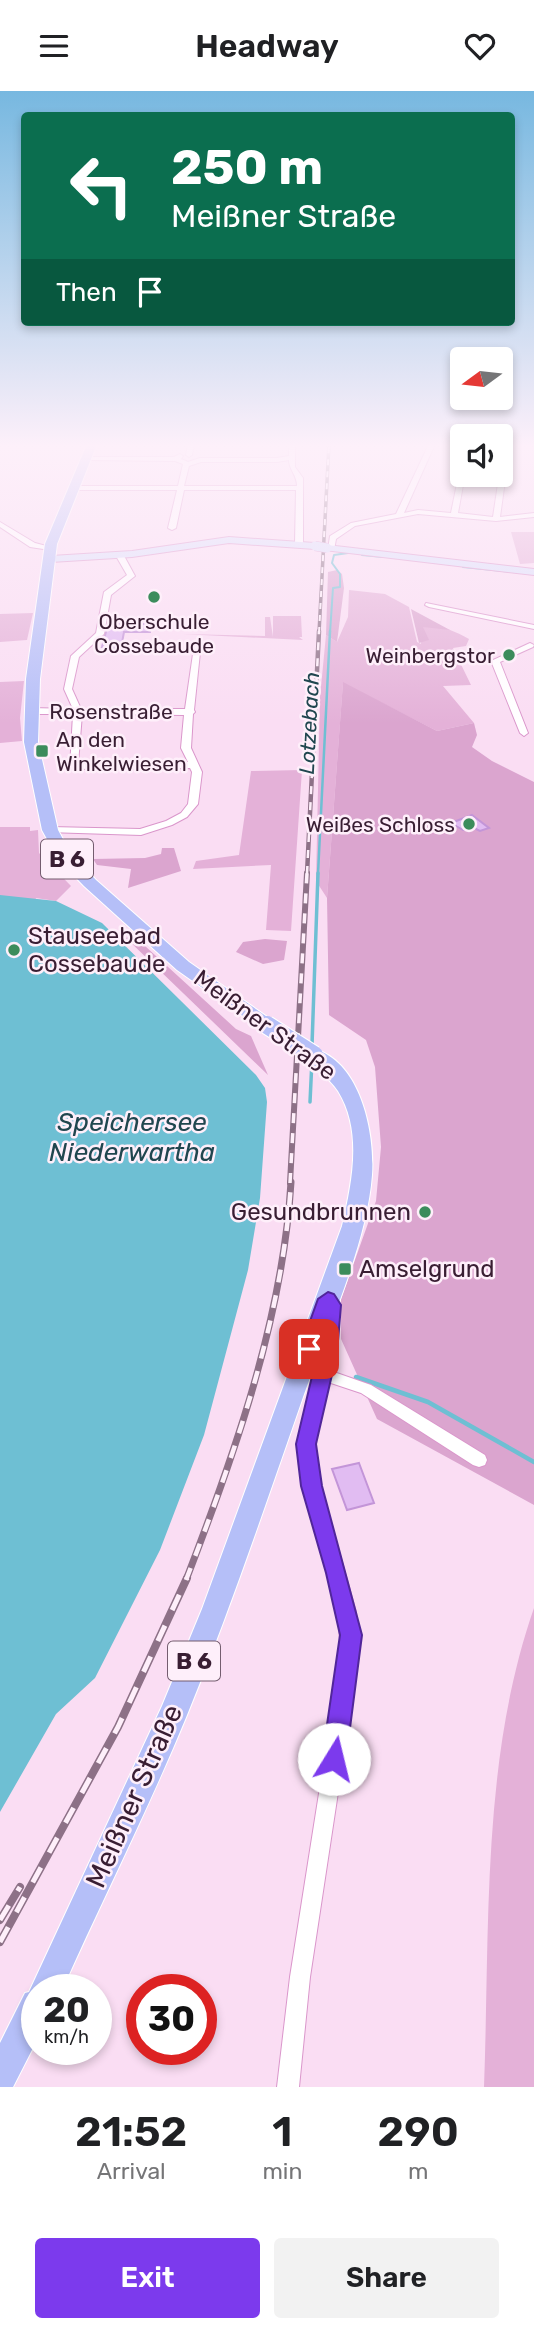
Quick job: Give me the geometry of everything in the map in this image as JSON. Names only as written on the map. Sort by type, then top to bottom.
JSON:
[{"type":"main road","name":"B 6","points":[[51,554],[57,537]]},
{"type":"main road","name":"Meißner Straße","points":[[51,554],[44,592],[31,711],[31,742],[50,830],[64,856],[90,884],[183,966],[334,1071],[356,1102],[362,1127],[360,1195],[323,1311],[173,1714],[52,1974]]},
{"type":"main road","points":[[0,2078],[21,2037]]},
{"type":"street","points":[[22,537],[51,554],[120,556],[229,540],[299,544],[534,572]]},
{"type":"street","points":[[299,537],[299,544]]},
{"type":"street","points":[[329,548],[334,537]]},
{"type":"street","points":[[120,556],[131,576],[107,594],[100,633],[75,656],[68,689],[78,711],[73,767],[194,765]]},
{"type":"street","points":[[429,605],[534,626],[526,636],[532,646],[495,661],[524,733]]},
{"type":"street","points":[[50,830],[141,832],[184,815],[193,804],[197,772],[186,748],[198,645],[191,645]]},
{"type":"street","name":"Rosenstraße","points":[[31,711],[191,712]]},
{"type":"street","points":[[289,2087],[300,1977],[350,1654],[347,1612],[307,1466],[306,1444],[323,1374],[331,1305],[323,1311]]},
{"type":"street","points":[[323,1374],[366,1389],[479,1460]]},
{"type":"shaded area","points":[[512,537],[534,537],[534,563],[520,564]]},
{"type":"shaded area","points":[[337,570],[342,574],[344,588],[337,642],[326,635],[328,572]]},
{"type":"shaded area","points":[[349,590],[385,594],[409,607],[417,642],[421,644],[422,627],[446,629],[469,639],[466,646],[453,648],[471,685],[443,686],[474,723],[437,731],[343,683],[327,898],[316,881],[320,697],[326,635],[337,642],[348,617]]},
{"type":"shaded area","points":[[411,609],[450,630],[423,627],[429,640],[419,643]]},
{"type":"shaded area","points":[[33,613],[27,640],[0,642],[0,614]]},
{"type":"shaded area","points":[[273,616],[301,616],[302,637],[299,637],[303,640],[183,634],[265,636],[265,617],[270,617],[273,637]]},
{"type":"shaded area","points":[[24,681],[20,718],[22,741],[0,743],[0,682]]},
{"type":"shaded area","points":[[343,682],[437,731],[474,723],[477,735],[472,747],[492,761],[534,782],[534,1505],[377,1419],[341,1339],[341,1299],[376,1201],[381,1147],[375,1067],[366,1040],[329,1015],[327,898]]},
{"type":"shaded area","points":[[302,770],[291,931],[266,930],[271,865],[193,869],[196,861],[239,855],[251,771]]},
{"type":"shaded area","name":"Stauseebad Cossebaude","points":[[0,827],[30,827],[30,831],[38,830],[39,853],[71,886],[56,901],[36,898],[0,1003]]},
{"type":"shaded area","points":[[162,848],[174,848],[181,871],[128,888],[131,869],[97,865],[93,859],[145,858],[161,854]]},
{"type":"shaded area","points":[[133,935],[236,1029],[251,1036],[268,1075],[126,938]]},
{"type":"shaded area","points":[[265,939],[287,941],[284,960],[263,964],[236,952],[243,942]]},
{"type":"shaded area","points":[[534,1608],[534,2087],[484,2087],[488,1905],[496,1784],[517,1666]]},
{"type":"water","name":"Speichersee Niederwartha","points":[[0,895],[56,901],[102,923],[256,1075],[265,1088],[267,1102],[260,1198],[248,1270],[204,1435],[160,1550],[95,1678],[56,1714],[0,1812]]},
{"type":"building","points":[[108,624],[151,624],[150,632],[124,632],[121,648],[102,647]]},
{"type":"building","name":"Weißes Schloss","points":[[472,815],[489,828],[480,831],[472,827],[463,830],[451,823]]},
{"type":"building","points":[[359,1463],[374,1503],[347,1510],[332,1469]]},
{"type":"waterway","name":"Lotzebach","points":[[330,633],[333,588],[340,587],[340,574],[332,563],[334,555],[348,553]]},
{"type":"waterway","name":"Lotzebach","points":[[362,555],[383,557]]},
{"type":"waterway","name":"Lotzebach","points":[[463,567],[534,574]]},
{"type":"waterway","name":"Lotzebach","points":[[318,874],[330,631]]},
{"type":"waterway","name":"Lotzebach","points":[[312,1045],[318,873]]},
{"type":"waterway","name":"Lotzebach","points":[[310,1102],[312,1060]]},
{"type":"waterway","points":[[356,1377],[428,1402],[534,1462]]},
{"type":"railway","points":[[319,633],[324,537]]},
{"type":"railway","points":[[307,874],[319,631]]},
{"type":"railway","points":[[290,1183],[307,873]]},
{"type":"railway","points":[[186,1580],[222,1483],[254,1384],[278,1284],[291,1182]]},
{"type":"railway","points":[[0,1942],[118,1727],[187,1578]]},
{"type":"railway","points":[[0,1920],[20,1887]]},
{"type":"place","name":"Oberschule Cossebaude","points":[[154,597]]},
{"type":"place","name":"Weinbergstor","points":[[509,655]]},
{"type":"place","name":"An den Winkelwiesen","points":[[42,751]]},
{"type":"place","name":"Weißes Schloss","points":[[469,824]]},
{"type":"place","name":"Stauseebad Cossebaude","points":[[14,950]]},
{"type":"place","name":"Gesundbrunnen","points":[[425,1212]]},
{"type":"place","name":"Amselgrund","points":[[345,1269]]},
{"type":"route","points":[[309,1349],[328,1299],[331,1305],[328,1353],[306,1444],[307,1466],[351,1635],[334,1759]]}]
